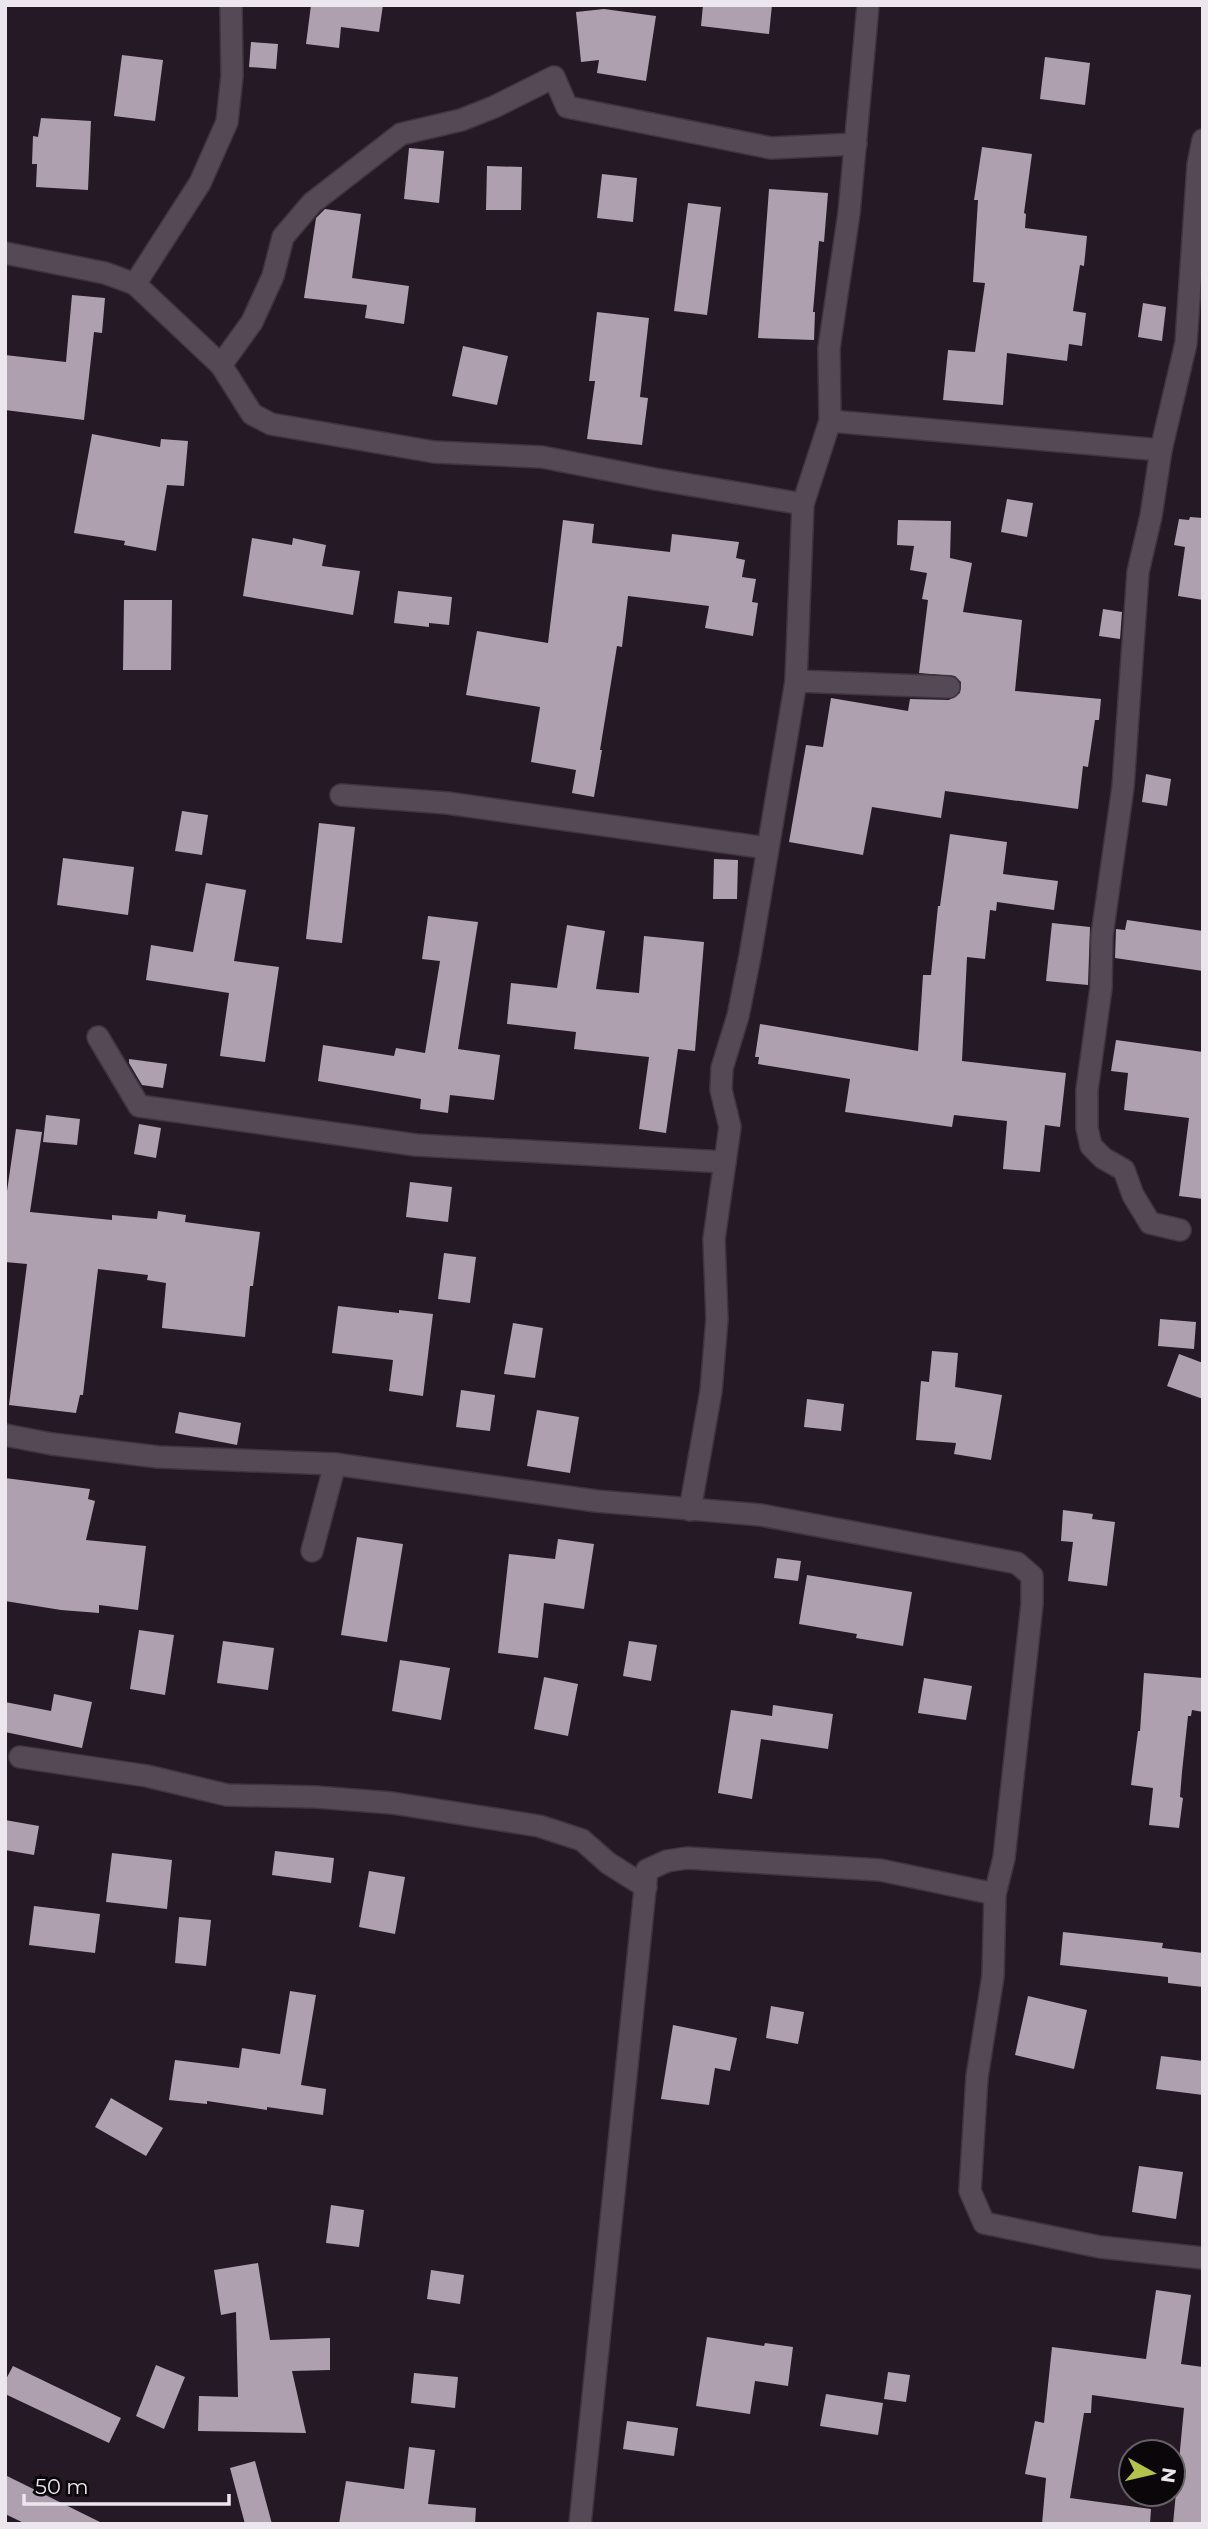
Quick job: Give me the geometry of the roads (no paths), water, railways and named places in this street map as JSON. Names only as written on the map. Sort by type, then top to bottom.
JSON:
[{"type":"street","points":[[135,284],[200,183],[227,122],[232,76],[231,5]]},
{"type":"street","points":[[690,1510],[711,1391],[717,1319],[714,1239],[730,1127],[721,1090],[722,1068],[738,1016],[796,681],[803,504],[830,421],[829,348],[856,144],[868,5]]},
{"type":"street","points":[[221,365],[252,322],[273,276],[283,237],[312,203],[401,134],[461,120],[554,77],[567,107],[771,148],[856,144]]},
{"type":"street","points":[[1180,1230],[1150,1223],[1133,1195],[1124,1170],[1091,1146],[1087,1128],[1087,1090],[1101,988],[1102,936],[1123,787],[1138,572],[1151,516],[1161,450],[1186,343],[1198,165],[1203,140]]},
{"type":"street","points":[[5,253],[104,273],[135,284],[221,365],[253,414],[271,424],[434,452],[542,457],[803,504]]},
{"type":"street","points":[[830,421],[1161,450]]},
{"type":"street","points":[[796,681],[949,687]]},
{"type":"street","points":[[341,795],[447,803],[767,848]]},
{"type":"street","points":[[98,1037],[139,1107],[416,1145],[725,1162]]},
{"type":"street","points":[[5,1435],[52,1444],[158,1457],[335,1464],[596,1502],[761,1515],[1017,1563],[1032,1576],[1032,1604],[1004,1858],[995,1894],[993,1976],[977,2077],[970,2192],[984,2223],[1100,2247],[1203,2258]]},
{"type":"street","points":[[312,1551],[335,1464]]},
{"type":"street","points":[[20,1757],[147,1776],[227,1795],[316,1797],[392,1803],[539,1826],[582,1840],[608,1863],[646,1887]]},
{"type":"street","points":[[580,2524],[646,1870],[667,1861],[687,1858],[880,1870],[995,1894]]}]
